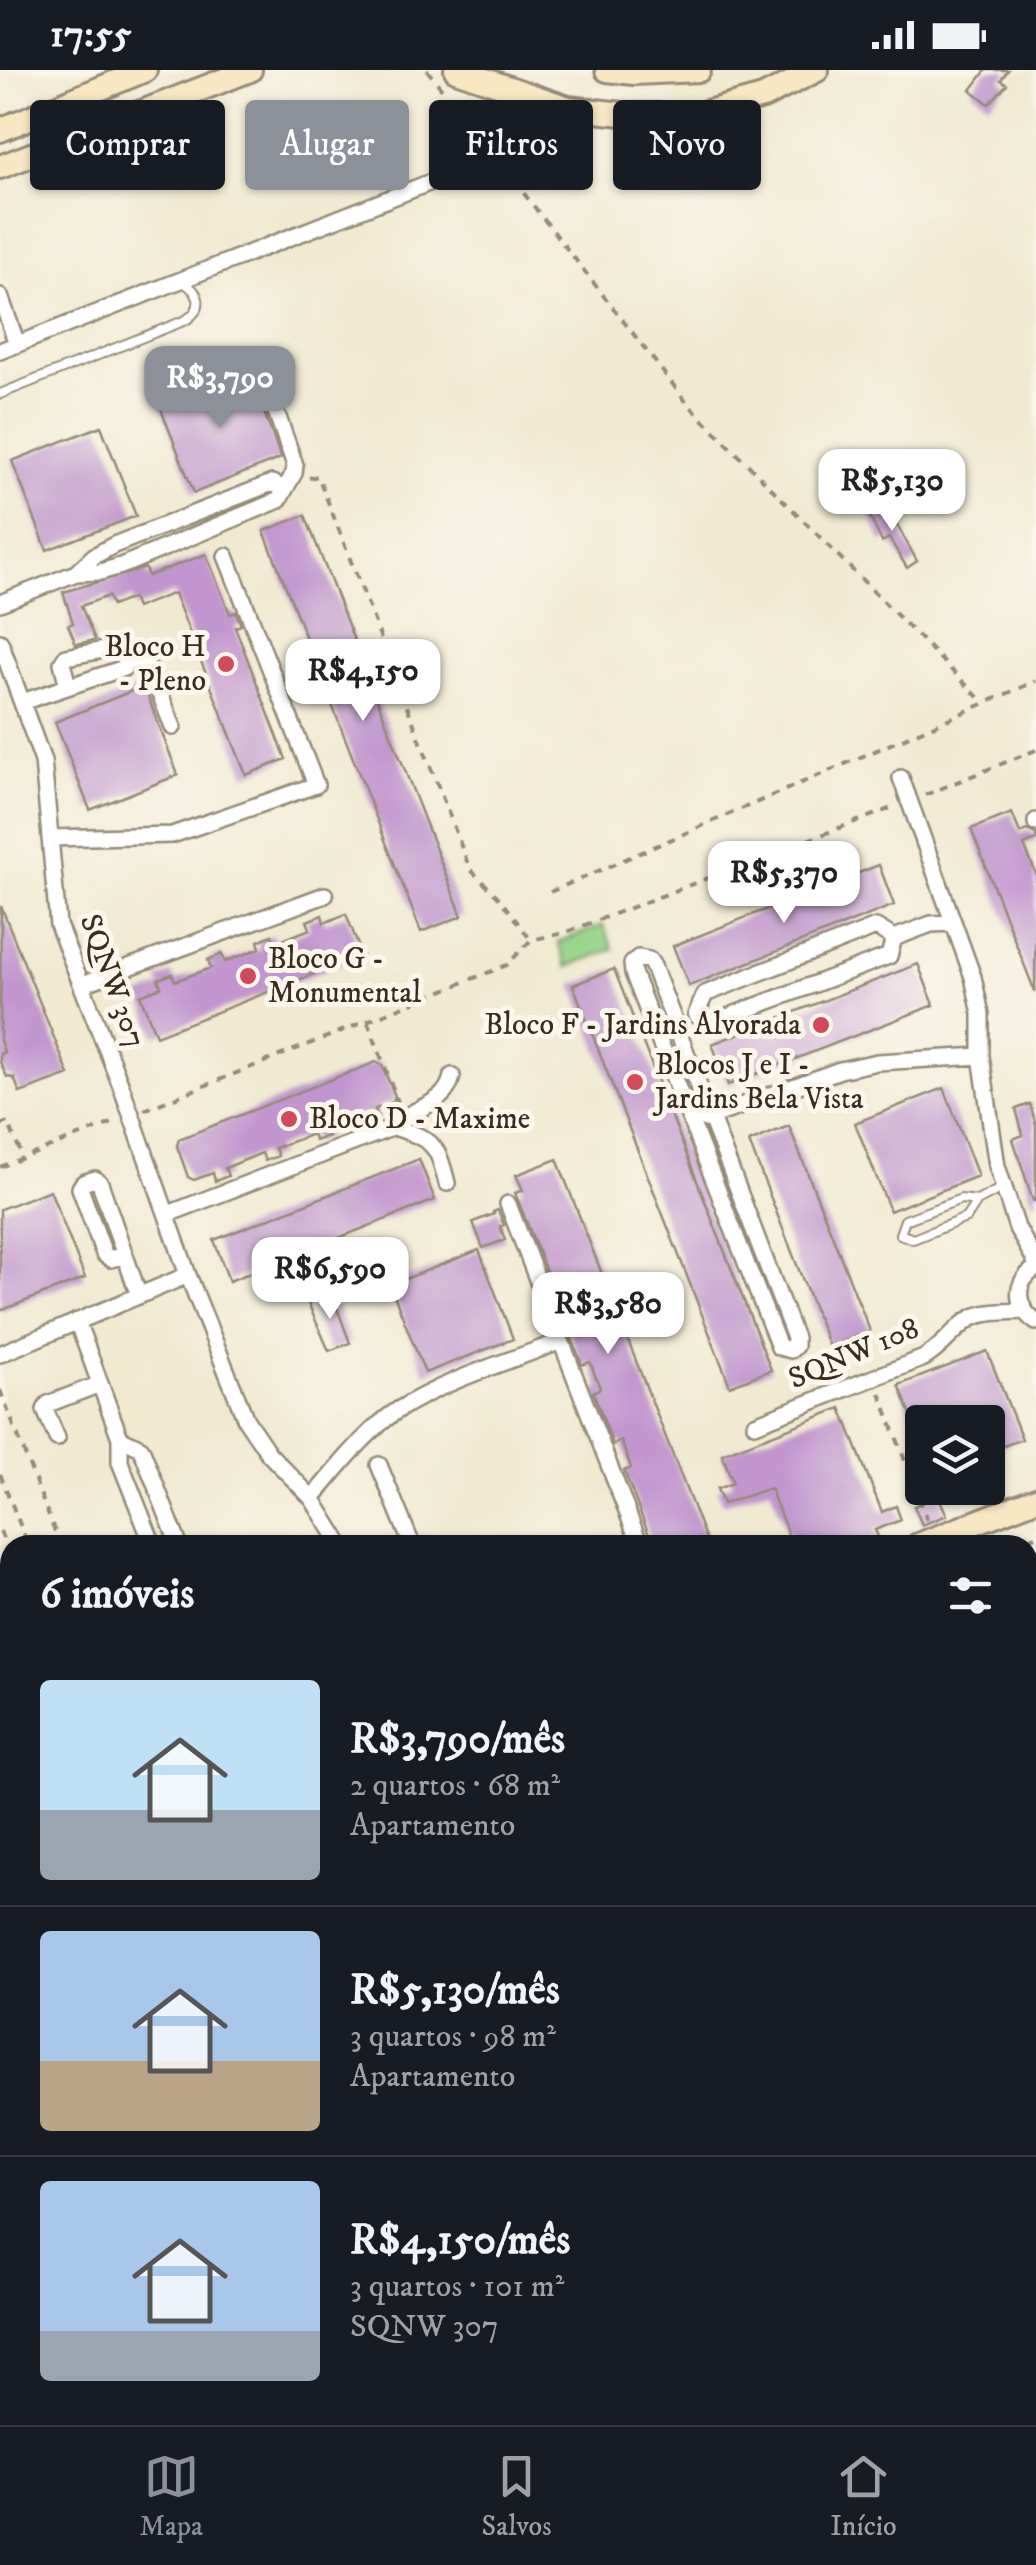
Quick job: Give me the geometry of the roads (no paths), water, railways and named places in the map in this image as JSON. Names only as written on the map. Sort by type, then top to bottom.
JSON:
[{"type":"street","points":[[0,130],[145,70]]},
{"type":"street","points":[[0,166],[250,70]]},
{"type":"street","points":[[456,70],[544,100]]},
{"type":"street","points":[[608,70],[700,70]]},
{"type":"street","points":[[593,111],[696,116],[763,97],[817,70]]},
{"type":"street","points":[[0,351],[429,183]]},
{"type":"street","points":[[0,296],[16,344]]},
{"type":"street","points":[[0,603],[76,573],[121,566],[279,500],[294,465],[273,403]]},
{"type":"street","points":[[50,838],[172,835],[316,785],[226,556]]},
{"type":"street","name":"SQNW 307","points":[[1,646],[43,761],[58,925],[132,1115],[188,1276],[246,1420],[268,1454],[312,1498],[335,1535]]},
{"type":"street","points":[[22,702],[124,668],[126,662],[117,646],[66,656],[62,663],[68,686]]},
{"type":"street","points":[[126,662],[139,661],[151,671],[172,727]]},
{"type":"street","points":[[901,778],[977,995],[990,1130],[1017,1228],[1036,1265],[1020,1285],[1018,1298],[1030,1317]]},
{"type":"street","points":[[83,984],[326,896]]},
{"type":"street","points":[[894,938],[931,924],[954,924]]},
{"type":"street","points":[[876,927],[894,938],[889,956],[714,1022],[696,1015],[705,994],[876,927]]},
{"type":"street","points":[[638,958],[649,960],[653,966],[795,1338],[791,1350],[779,1346],[691,1124],[633,974],[632,964],[638,958]]},
{"type":"street","points":[[691,1124],[840,1070],[877,1062],[981,1056]]},
{"type":"street","points":[[168,1214],[399,1122],[440,1100],[449,1089],[452,1076]]},
{"type":"street","points":[[399,1122],[433,1144],[447,1183]]},
{"type":"street","points":[[124,1255],[111,1259],[104,1254],[80,1188],[83,1184],[96,1179],[100,1182],[139,1296]]},
{"type":"street","points":[[508,1204],[636,1535]]},
{"type":"street","points":[[0,1354],[188,1276]]},
{"type":"street","name":"SQNW 108","points":[[756,1424],[943,1347],[958,1327],[976,1315],[1030,1317]]},
{"type":"street","points":[[77,1322],[120,1438],[120,1462],[149,1535]]},
{"type":"street","points":[[312,1498],[396,1410],[561,1341]]},
{"type":"street","points":[[56,1438],[46,1410],[48,1404],[100,1384]]},
{"type":"street","points":[[120,1438],[141,1448],[175,1535]]},
{"type":"street","points":[[379,1465],[408,1535]]},
{"type":"street","points":[[944,1535],[1036,1500]]},
{"type":"lane","points":[[0,394],[186,320],[200,305],[198,295],[182,281]]},
{"type":"lane","points":[[978,1201],[961,1198],[905,1220],[900,1234],[914,1239],[966,1218],[978,1201],[1004,1187]]},
{"type":"place","name":"Bloco H - Pleno","points":[[226,664]]},
{"type":"place","name":"Bloco G - Monumental","points":[[248,976]]},
{"type":"place","name":"Bloco F - Jardins Alvorada","points":[[821,1025]]},
{"type":"place","name":"Blocos J e I - Jardins Bela Vista","points":[[635,1082]]},
{"type":"place","name":"Bloco D - Maxime","points":[[289,1119]]}]
